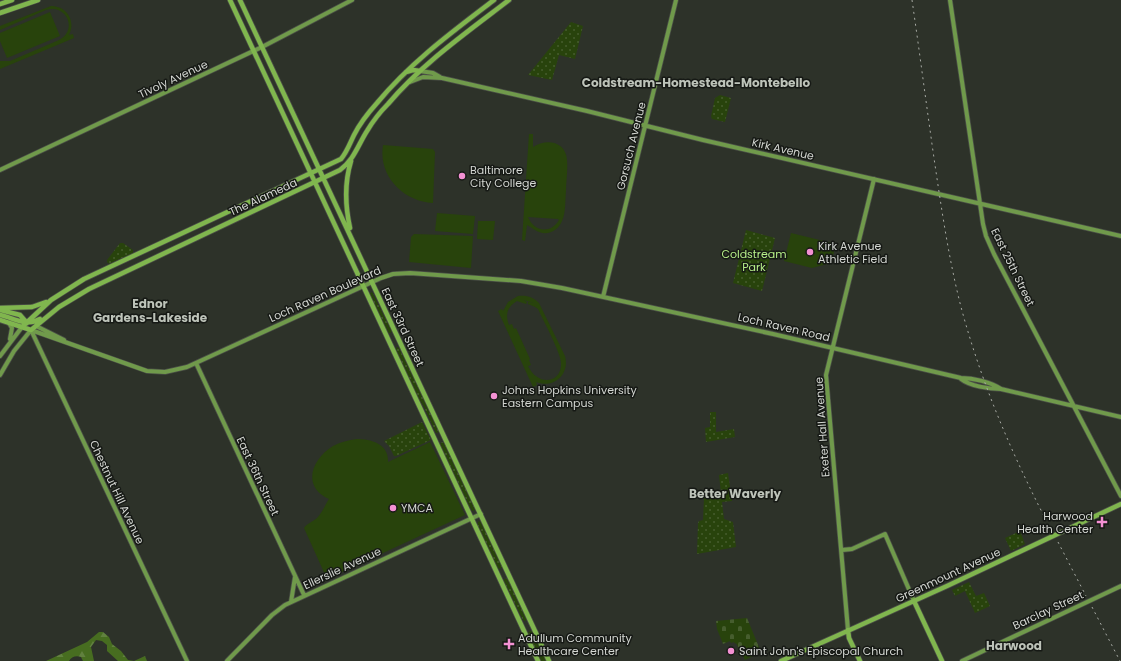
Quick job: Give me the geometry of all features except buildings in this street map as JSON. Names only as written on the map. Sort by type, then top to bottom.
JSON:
[{"type":"main road","points":[[0,4],[12,0]]},
{"type":"main road","points":[[0,13],[38,0]]},
{"type":"main road","name":"East 33rd Street","points":[[230,0],[538,661]]},
{"type":"main road","name":"East 33rd Street","points":[[240,0],[549,661]]},
{"type":"main road","name":"The Alameda","points":[[22,327],[51,300],[84,279],[338,160],[343,156],[361,122],[404,73],[443,38],[494,0]]},
{"type":"main road","name":"The Alameda","points":[[31,330],[53,312],[82,292],[340,170],[351,160],[369,127],[403,87],[450,45],[509,0]]},
{"type":"main road","points":[[404,73],[413,70],[420,71]]},
{"type":"main road","points":[[351,160],[345,192],[347,213],[354,242]]},
{"type":"main road","points":[[0,309],[32,307],[51,300]]},
{"type":"main road","name":"Loch Raven Boulevard","points":[[0,309],[20,315],[26,322],[36,326]]},
{"type":"main road","points":[[0,315],[26,322],[36,321],[53,312]]},
{"type":"main road","name":"Loch Raven Boulevard","points":[[2,320],[31,330]]},
{"type":"main road","name":"Greenmount Avenue","points":[[781,661],[1121,504]]},
{"type":"main road","points":[[914,600],[942,661]]},
{"type":"main road","points":[[848,630],[849,638],[860,661]]},
{"type":"street","name":"Tivoly Avenue","points":[[0,170],[254,51],[352,0]]},
{"type":"street","name":"Gorsuch Avenue","points":[[603,296],[676,0]]},
{"type":"street","name":"East 25th Street","points":[[950,0],[984,231],[990,247],[1121,496]]},
{"type":"street","name":"Kirk Avenue","points":[[425,66],[442,78]]},
{"type":"street","name":"Kirk Avenue","points":[[420,71],[433,73]]},
{"type":"street","name":"Kirk Avenue","points":[[403,87],[419,78],[442,78],[703,140],[1121,236]]},
{"type":"street","name":"Exeter Hall Avenue","points":[[848,630],[826,375],[874,179]]},
{"type":"street","name":"Loch Raven Boulevard","points":[[31,330],[68,342],[133,367],[154,372],[175,371],[196,363],[363,285],[390,275],[410,273],[531,282],[603,296]]},
{"type":"street","name":"Loch Raven Road","points":[[603,296],[960,378],[966,378],[995,385],[1001,389],[1121,417]]},
{"type":"street","points":[[2,320],[9,324],[12,328],[9,342]]},
{"type":"street","name":"Loch Raven Boulevard","points":[[36,326],[68,342]]},
{"type":"street","name":"The Alameda","points":[[0,356],[9,342],[22,327]]},
{"type":"street","name":"The Alameda","points":[[0,375],[14,351],[31,330]]},
{"type":"street","name":"Chestnut Hill Avenue","points":[[31,330],[187,661]]},
{"type":"street","name":"East 36th Street","points":[[196,363],[304,596]]},
{"type":"street","name":"Ellerslie Avenue","points":[[227,661],[281,607],[480,514]]},
{"type":"street","points":[[842,550],[852,549],[886,534],[914,600]]},
{"type":"street","points":[[290,602],[295,576]]},
{"type":"street","name":"Barclay Street","points":[[962,661],[1121,586]]},
{"type":"green space","points":[[51,6],[66,11],[69,15],[71,20],[71,30],[69,35],[73,34],[74,38],[0,69],[0,61],[10,61],[65,36],[69,25],[68,19],[60,11],[53,9],[46,10],[0,30],[0,26]]},
{"type":"green space","points":[[50,12],[60,36],[7,58],[0,41],[0,33]]},
{"type":"green space","points":[[571,22],[583,26],[575,59],[559,55],[552,80],[528,75]]},
{"type":"green space","points":[[720,95],[731,98],[725,122],[712,119],[711,116],[715,98]]},
{"type":"green space","points":[[529,134],[533,134],[533,147],[538,144],[549,142],[554,143],[559,145],[566,154],[567,168],[565,210],[561,223],[555,230],[547,233],[541,233],[527,225],[525,241],[522,240]],"holes":[[[528,217],[559,220],[556,225],[552,228],[543,229],[534,226]]]},
{"type":"green space","points":[[383,145],[433,149],[435,152],[433,203],[412,197],[395,185],[384,167],[382,156]]},
{"type":"green space","points":[[437,213],[475,216],[473,234],[435,231]]},
{"type":"green space","points":[[478,221],[495,221],[493,240],[477,239]]},
{"type":"green space","name":"Coldstream Park","points":[[746,230],[775,238],[762,291],[733,283]]},
{"type":"green space","name":"Kirk Avenue Athletic Field","points":[[791,233],[836,244],[831,263],[812,268],[784,261]]},
{"type":"green space","points":[[414,234],[473,236],[471,268],[409,262],[411,237]]},
{"type":"green space","points":[[120,243],[123,243],[133,250],[133,253],[109,264],[107,260]]},
{"type":"green space","points":[[372,292],[393,331],[388,334],[369,294]]},
{"type":"green space","points":[[518,296],[524,296],[530,297],[539,303],[565,356],[566,363],[563,374],[554,382],[543,384],[536,382],[537,385],[533,387],[498,311],[502,309],[503,311],[508,302]],"holes":[[[524,300],[533,303],[528,302],[528,304],[538,309],[560,358],[561,363],[558,375],[549,380],[543,380],[532,373],[528,366],[531,365],[530,359],[516,328],[514,329],[512,324],[509,325],[508,321],[507,315],[509,309],[514,303],[517,301],[526,304],[527,302]]]},
{"type":"green space","points":[[397,347],[410,368],[440,432],[436,433],[424,407],[418,398],[395,349]]},
{"type":"green space","points":[[710,412],[716,412],[716,432],[734,429],[735,437],[706,442],[705,428],[710,427]]},
{"type":"green space","points":[[422,422],[431,440],[394,456],[389,446],[384,441]]},
{"type":"green space","name":"YMCA","points":[[357,439],[368,440],[378,444],[386,451],[388,462],[430,442],[465,515],[327,579],[304,528],[319,516],[329,499],[320,494],[315,487],[312,480],[313,472],[315,465],[326,451],[339,443]]},
{"type":"green space","points":[[442,442],[444,443],[465,484],[475,510],[472,511],[459,487],[440,444]]},
{"type":"green space","points":[[728,473],[732,501],[722,502],[724,519],[733,522],[736,547],[697,554],[698,523],[699,521],[703,520],[704,498],[710,498],[713,493],[721,493],[719,475]]},
{"type":"green space","points":[[480,521],[483,523],[503,567],[498,569],[477,526],[478,522]]},
{"type":"green space","points":[[1020,531],[1025,544],[1011,551],[1005,538]]},
{"type":"green space","points":[[508,578],[528,619],[525,621],[523,620],[503,580]]},
{"type":"green space","points":[[969,582],[976,596],[984,593],[990,606],[975,613],[965,591],[955,596],[952,590]]},
{"type":"green space","points":[[747,618],[761,652],[745,660],[736,643],[731,643],[730,641],[723,644],[717,629],[716,621]]},
{"type":"green space","points":[[533,630],[547,661],[540,661],[527,633]]},
{"type":"green space","points":[[99,632],[103,632],[109,637],[112,644],[121,651],[128,660],[134,661],[118,661],[107,651],[107,645],[102,641],[96,640],[91,647],[94,661],[83,661],[81,657],[76,656],[72,657],[69,661],[46,661],[87,642]]},
{"type":"green space","points":[[145,656],[147,661],[134,661]]},
{"type":"railway","points":[[912,0],[943,218],[961,307],[987,389],[1021,469],[1046,520]]},
{"type":"railway","points":[[1058,542],[1086,596]]},
{"type":"railway","points":[[1092,607],[1120,661]]},
{"type":"place","name":"Baltimore City College","points":[[462,176]]},
{"type":"place","name":"Kirk Avenue Athletic Field","points":[[810,252]]},
{"type":"place","name":"Johns Hopkins University Eastern Campus","points":[[494,396]]},
{"type":"place","name":"YMCA","points":[[393,508]]},
{"type":"place","name":"Harwood Health Center","points":[[1102,522]]},
{"type":"place","name":"Adullum Community Healthcare Center","points":[[509,644]]},
{"type":"place","name":"Saint John's Episcopal Church","points":[[731,651]]},
{"type":"district","name":"Coldstream-Homestead-Montebello","points":[[696,82]]},
{"type":"district","name":"Ednor Gardens-Lakeside","points":[[150,310]]},
{"type":"district","name":"Better Waverly","points":[[735,493]]},
{"type":"district","name":"Harwood","points":[[1014,645]]}]
